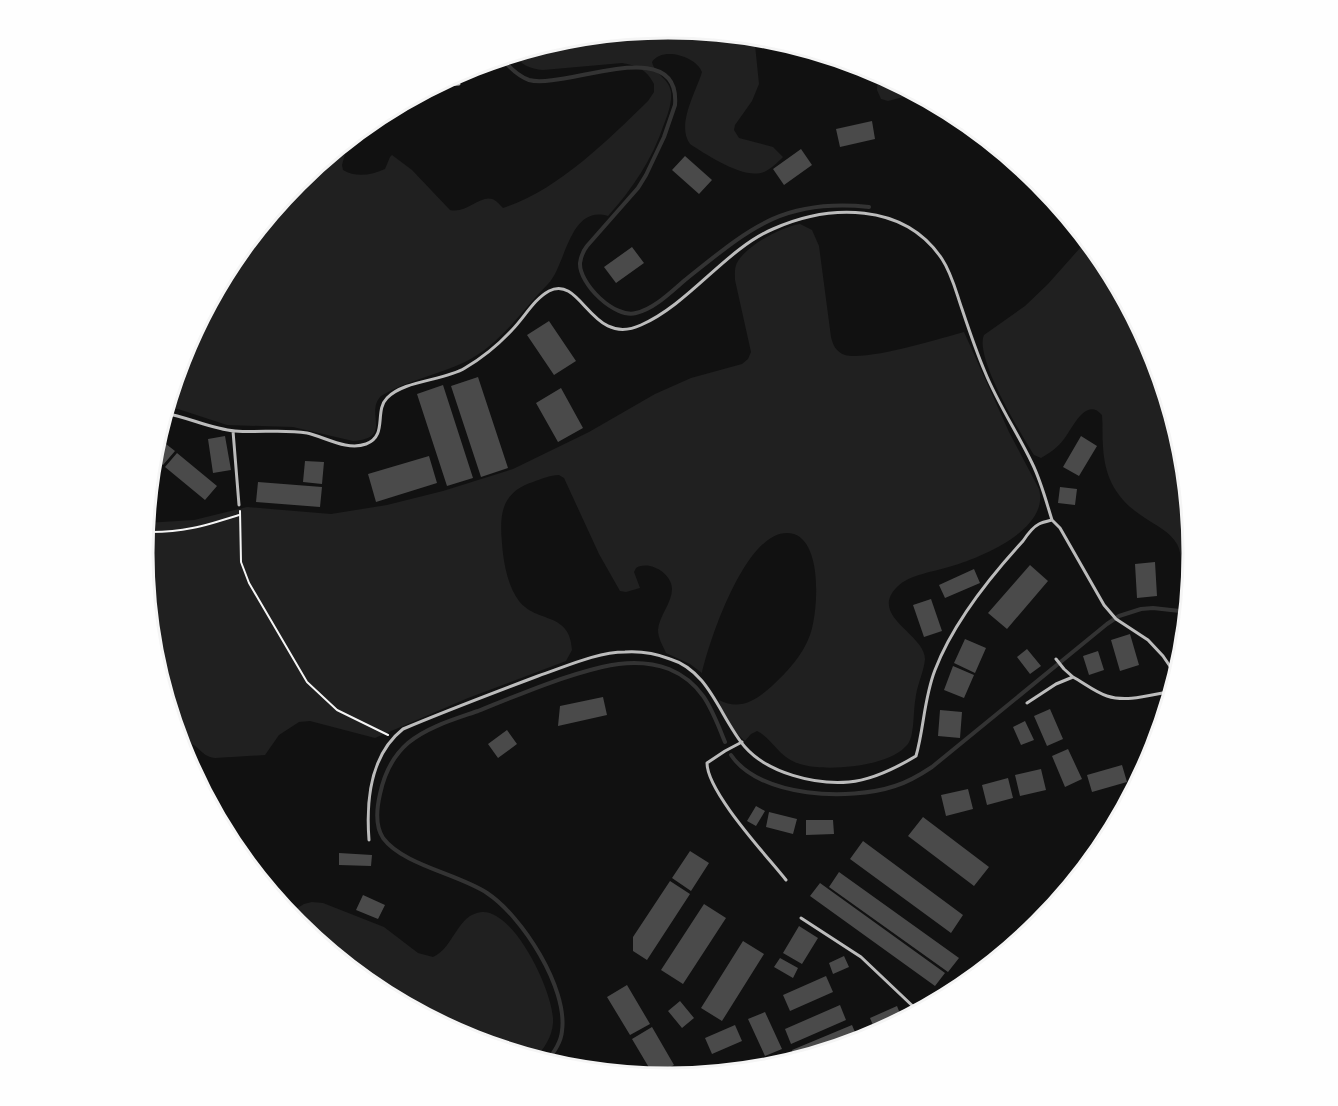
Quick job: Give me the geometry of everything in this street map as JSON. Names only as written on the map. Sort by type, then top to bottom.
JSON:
[{"type":"lane","points":[[172,415],[233,431],[286,430],[310,434],[342,444],[358,446],[368,444],[376,438],[380,427],[383,401],[390,395],[470,366],[513,330],[548,291],[559,287],[566,288],[599,321],[618,330],[631,330],[645,324],[665,310],[768,231],[798,218],[825,213],[852,212],[879,215],[915,229],[942,259],[954,284],[984,370],[1001,408],[1033,463],[1052,520],[1060,528],[1104,605],[1116,619],[1148,640],[1171,668]]},
{"type":"lane","points":[[233,431],[239,506]]},
{"type":"lane","points":[[369,840],[367,811],[372,782],[383,754],[393,737],[403,729],[534,678],[596,657],[625,651],[672,659],[693,672],[708,689],[742,742],[760,761],[781,772],[819,780],[849,782],[896,768],[916,756],[921,740],[925,703],[934,671],[947,644],[1005,560],[1037,525],[1052,520]]},
{"type":"lane","points":[[1056,659],[1073,676],[1106,695],[1117,698],[1138,698],[1165,693]]},
{"type":"lane","points":[[1027,704],[1056,684],[1073,676]]},
{"type":"lane","points":[[742,742],[713,758],[708,764],[707,772],[729,809],[786,880]]},
{"type":"lane","points":[[801,918],[861,957],[913,1006]]},
{"type":"path","points":[[239,506],[242,562],[249,584],[307,682],[337,710],[393,737]]},
{"type":"path","points":[[154,532],[189,530],[240,515]]},
{"type":"shaded area","points":[[635,39],[703,39],[755,45],[759,84],[752,101],[734,130],[739,138],[773,147],[783,157],[764,172],[746,173],[726,165],[690,144],[686,136],[686,118],[702,72],[693,61],[678,55],[657,57],[652,62],[670,87],[669,108],[654,150],[626,195],[608,216],[595,215],[585,219],[577,227],[548,284],[500,337],[478,355],[465,362],[381,396],[375,410],[376,424],[372,435],[353,441],[293,427],[227,425],[174,409],[193,356],[207,325],[240,267],[281,213],[304,188],[342,154],[345,154],[343,170],[364,175],[385,169],[392,155],[412,170],[450,210],[456,211],[487,198],[495,200],[503,208],[543,190],[581,163],[648,101],[654,92],[654,84],[645,72],[627,64],[543,70],[526,66],[519,61],[568,47]]},
{"type":"shaded area","points":[[877,82],[907,96],[888,101],[881,99],[877,90]]},
{"type":"shaded area","points":[[800,224],[812,230],[819,246],[831,337],[837,350],[842,354],[869,355],[964,332],[1009,432],[1039,489],[1040,503],[1034,517],[1011,539],[965,562],[909,579],[897,587],[890,597],[889,607],[893,616],[917,641],[923,650],[925,659],[916,695],[912,735],[905,747],[896,754],[870,763],[824,768],[811,766],[793,761],[757,731],[745,741],[725,717],[719,700],[741,704],[760,696],[789,669],[807,642],[813,625],[816,580],[810,551],[803,540],[794,534],[777,535],[762,545],[747,563],[722,611],[702,673],[690,664],[666,653],[660,639],[659,625],[672,589],[668,578],[653,567],[641,566],[634,572],[640,588],[626,592],[620,591],[599,554],[564,478],[559,475],[533,482],[512,494],[503,510],[501,531],[505,566],[513,590],[526,608],[559,623],[565,629],[570,638],[572,650],[566,661],[468,698],[375,738],[310,721],[299,722],[279,735],[265,755],[215,758],[205,755],[190,743],[181,719],[163,654],[155,587],[153,553],[155,522],[194,520],[247,507],[331,514],[387,505],[443,491],[513,469],[589,432],[655,394],[691,378],[742,364],[751,352],[735,280],[737,263],[749,249]]},
{"type":"shaded area","points":[[1082,245],[1115,295],[1145,356],[1157,387],[1175,452],[1183,519],[1183,588],[1181,558],[1177,544],[1167,533],[1127,504],[1120,497],[1110,479],[1104,459],[1102,415],[1096,410],[1090,409],[1085,412],[1075,422],[1062,442],[1041,458],[1034,455],[1000,395],[986,360],[983,346],[984,335],[1025,306]]},
{"type":"shaded area","points":[[323,903],[384,927],[418,953],[433,957],[440,953],[461,925],[474,914],[482,912],[495,915],[519,939],[540,975],[552,1010],[553,1023],[547,1042],[540,1052],[503,1041],[441,1015],[411,999],[383,982],[329,941],[296,909],[304,904]]},
{"type":"building","points":[[872,121],[875,139],[840,147],[836,129]]},
{"type":"building","points":[[801,149],[812,165],[784,185],[773,169]]},
{"type":"building","points":[[685,156],[712,180],[699,194],[672,170]]},
{"type":"building","points":[[632,247],[644,263],[616,283],[604,267]]},
{"type":"building","points":[[549,321],[576,361],[554,375],[527,335]]},
{"type":"building","points":[[478,377],[508,468],[481,477],[451,386]]},
{"type":"building","points":[[443,385],[473,478],[447,486],[417,394]]},
{"type":"building","points":[[561,388],[583,428],[558,442],[536,403]]},
{"type":"building","points":[[225,436],[231,470],[213,473],[208,439]]},
{"type":"building","points":[[1081,436],[1097,446],[1079,476],[1063,467]]},
{"type":"building","points":[[165,443],[175,451],[163,465],[161,463]]},
{"type":"building","points":[[177,453],[217,486],[205,500],[165,467]]},
{"type":"building","points":[[429,456],[437,483],[376,502],[368,474]]},
{"type":"building","points":[[305,461],[324,462],[322,484],[303,482]]},
{"type":"building","points":[[258,482],[322,487],[320,507],[256,502]]},
{"type":"building","points":[[1060,487],[1077,489],[1075,505],[1058,503]]},
{"type":"building","points":[[1155,562],[1157,596],[1137,598],[1135,564]]},
{"type":"building","points":[[1030,565],[1048,581],[1007,629],[988,613]]},
{"type":"building","points":[[974,569],[980,583],[945,598],[939,585]]},
{"type":"building","points":[[931,599],[942,631],[924,637],[913,605]]},
{"type":"building","points":[[1175,632],[1178,633],[1177,643],[1174,643]]},
{"type":"building","points":[[1130,634],[1139,665],[1120,671],[1111,640]]},
{"type":"building","points":[[965,639],[986,648],[975,673],[954,663]]},
{"type":"building","points":[[1027,649],[1041,666],[1030,674],[1017,657]]},
{"type":"building","points":[[1098,651],[1104,670],[1089,675],[1083,656]]},
{"type":"building","points":[[953,666],[974,675],[964,698],[944,690]]},
{"type":"building","points":[[603,697],[607,715],[558,726],[560,706]]},
{"type":"building","points":[[1050,709],[1063,739],[1047,746],[1034,716]]},
{"type":"building","points":[[940,710],[962,712],[960,738],[938,736]]},
{"type":"building","points":[[1025,721],[1034,740],[1021,745],[1013,727]]},
{"type":"building","points":[[507,730],[517,744],[498,758],[488,744]]},
{"type":"building","points":[[1068,749],[1082,779],[1065,787],[1052,756]]},
{"type":"building","points":[[1122,765],[1127,782],[1092,792],[1087,775]]},
{"type":"building","points":[[1041,769],[1046,790],[1020,796],[1015,775]]},
{"type":"building","points":[[1008,778],[1013,798],[987,805],[982,785]]},
{"type":"building","points":[[968,789],[973,809],[946,816],[941,795]]},
{"type":"building","points":[[756,806],[765,811],[756,826],[747,821]]},
{"type":"building","points":[[769,812],[797,819],[793,834],[766,827]]},
{"type":"building","points":[[923,817],[989,867],[974,886],[908,836]]},
{"type":"building","points":[[806,820],[833,820],[834,834],[806,835]]},
{"type":"building","points":[[863,841],[963,915],[951,933],[850,859]]},
{"type":"building","points":[[690,851],[709,863],[691,891],[672,878]]},
{"type":"building","points":[[339,853],[372,855],[371,866],[339,865]]},
{"type":"building","points":[[839,872],[959,958],[948,972],[829,887]]},
{"type":"building","points":[[670,881],[690,894],[647,960],[633,951],[633,937]]},
{"type":"building","points":[[820,883],[945,973],[935,986],[810,896]]},
{"type":"building","points":[[363,895],[385,905],[378,919],[356,910]]},
{"type":"building","points":[[704,904],[726,918],[683,984],[661,970]]},
{"type":"building","points":[[799,926],[818,938],[802,964],[783,953]]},
{"type":"building","points":[[743,941],[764,954],[722,1021],[701,1008]]},
{"type":"building","points":[[844,956],[849,967],[833,974],[829,963]]},
{"type":"building","points":[[780,958],[798,968],[793,978],[774,967]]},
{"type":"building","points":[[826,976],[833,992],[790,1011],[783,995]]},
{"type":"building","points":[[627,985],[650,1024],[630,1035],[607,997]]},
{"type":"building","points":[[680,1001],[694,1018],[682,1028],[668,1011]]},
{"type":"building","points":[[840,1005],[846,1020],[791,1044],[785,1029]]},
{"type":"building","points":[[897,1006],[900,1013],[873,1026],[870,1018]]},
{"type":"building","points":[[765,1012],[782,1049],[765,1056],[748,1019]]},
{"type":"building","points":[[735,1025],[742,1041],[712,1054],[705,1038]]},
{"type":"building","points":[[852,1025],[855,1033],[802,1051],[793,1053],[792,1050]]},
{"type":"building","points":[[652,1027],[674,1065],[669,1068],[649,1067],[632,1039]]},
{"type":"waterway","points":[[508,64],[529,80],[546,81],[617,69],[641,68],[660,72],[672,83],[675,105],[664,137],[646,175],[638,188],[587,246],[581,258],[581,271],[585,281],[600,298],[618,311],[636,313],[649,308],[748,232],[768,221],[813,207],[839,205],[869,207]]},
{"type":"waterway","points":[[731,755],[745,769],[763,780],[784,788],[807,792],[854,794],[895,786],[932,767],[1119,616],[1153,608],[1181,611]]},
{"type":"waterway","points":[[551,1055],[560,1040],[562,1014],[550,975],[528,935],[501,904],[487,893],[404,855],[392,847],[380,833],[379,799],[390,766],[408,743],[442,724],[571,676],[627,663],[661,666],[690,682],[711,709],[725,742]]}]
